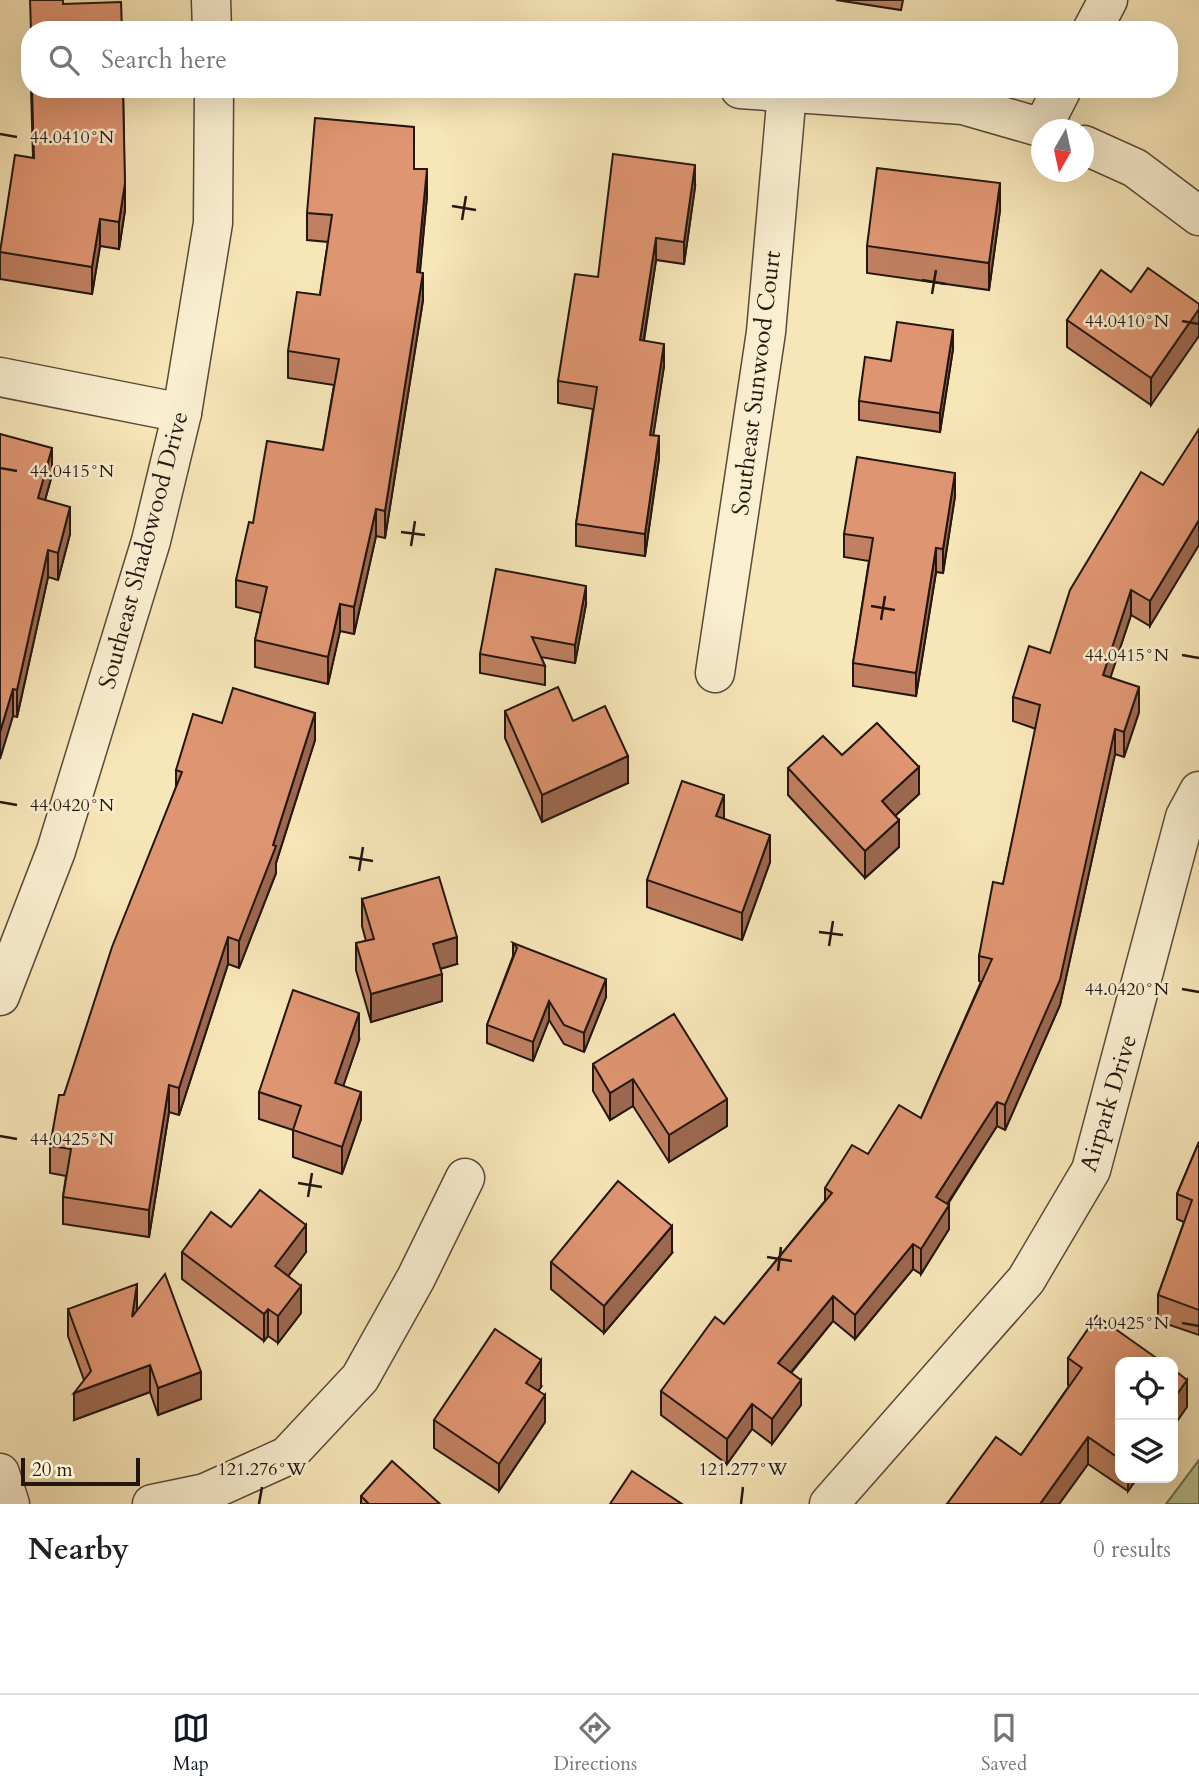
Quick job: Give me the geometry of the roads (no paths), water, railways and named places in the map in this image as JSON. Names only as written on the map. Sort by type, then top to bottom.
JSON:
[{"type":"street","points":[[211,0],[212,21]]},
{"type":"street","points":[[1097,21],[1108,0]]},
{"type":"street","name":"Southeast Shadowood Drive","points":[[0,996],[56,851],[151,541],[182,413],[213,223],[214,98]]},
{"type":"street","name":"Southeast Sunwood Court","points":[[715,673],[766,332],[786,98]]},
{"type":"street","points":[[868,98],[963,105],[1031,124]]},
{"type":"street","points":[[1050,119],[1058,98]]},
{"type":"street","points":[[1094,150],[1135,168],[1199,216]]},
{"type":"street","points":[[0,377],[182,413]]},
{"type":"street","name":"Airpark Drive","points":[[829,1504],[1026,1280],[1091,1170],[1185,817],[1199,790]]},
{"type":"street","points":[[152,1504],[205,1493],[287,1456],[360,1378],[416,1278],[465,1178]]},
{"type":"street","points":[[0,1473],[10,1504]]}]
